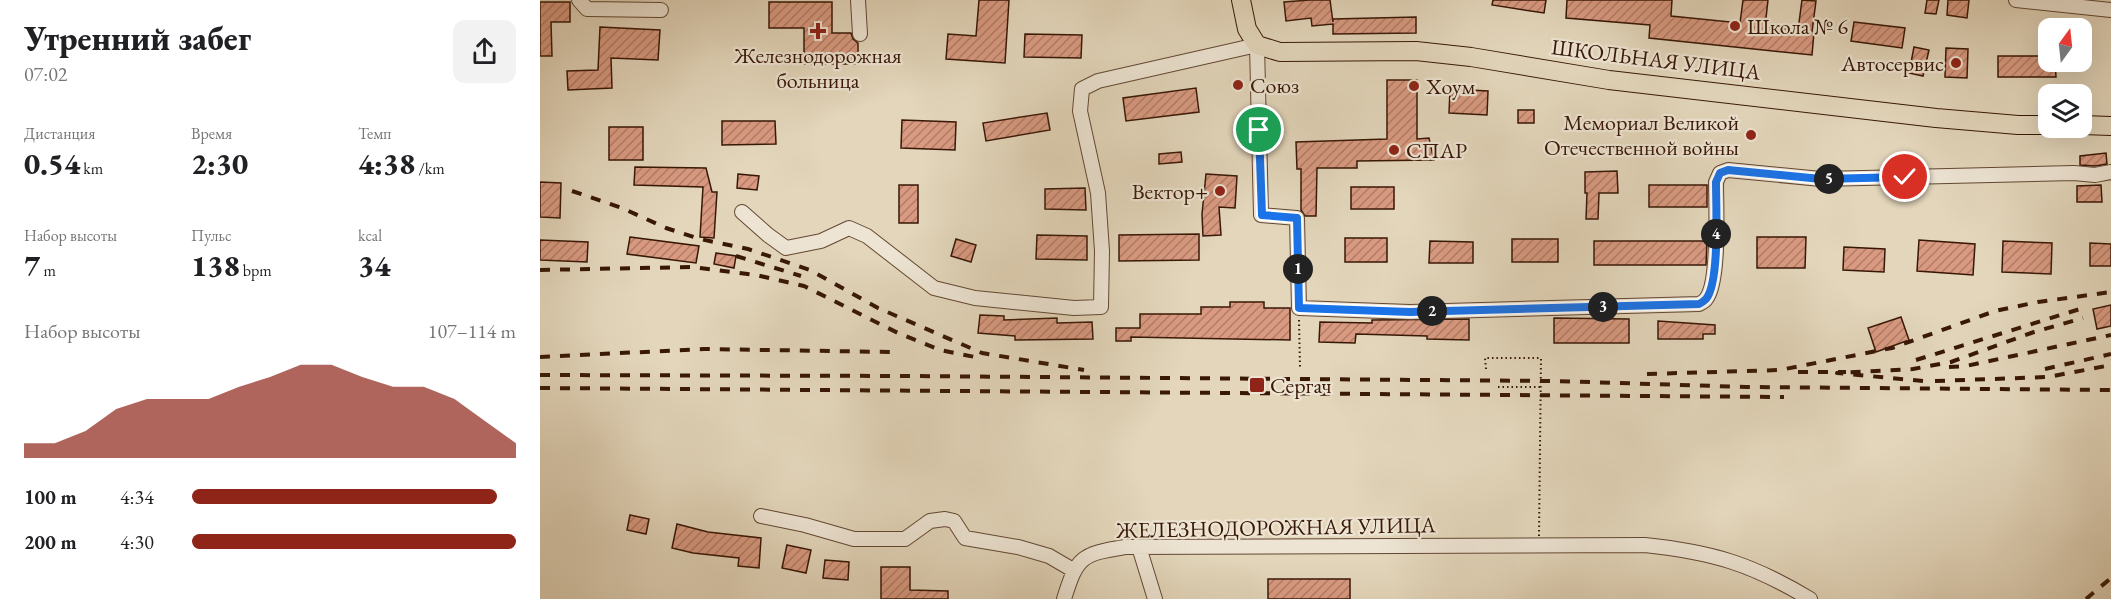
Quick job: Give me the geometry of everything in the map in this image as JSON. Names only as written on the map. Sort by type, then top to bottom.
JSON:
[{"type":"main road","points":[[1240,0],[1247,29],[1257,45]]},
{"type":"main road","name":"ШКОЛЬНАЯ УЛИЦА","points":[[1257,45],[1280,52],[1416,51],[1472,57],[1609,80],[1936,118],[2038,125]]},
{"type":"main road","points":[[2092,126],[2111,126]]},
{"type":"street","points":[[579,0],[587,9],[661,10]]},
{"type":"street","points":[[858,0],[860,34]]},
{"type":"street","points":[[2018,0],[2111,10]]},
{"type":"street","points":[[742,212],[786,248],[821,241],[849,228],[867,237],[934,288],[975,298],[1074,308],[1101,307],[1102,251],[1098,193],[1080,111],[1082,89],[1098,81],[1257,45],[1262,215],[1297,218],[1299,308],[1410,312],[1699,304],[1707,298],[1713,280],[1716,182],[1720,173],[1728,170],[1821,179],[2074,173],[2096,175],[2111,172]]},
{"type":"street","points":[[761,516],[805,525],[854,539],[905,539],[930,521],[945,519],[954,521],[965,538],[1039,553],[1073,570],[1064,599]]},
{"type":"street","name":"ЖЕЛЕЗНОДОРОЖНАЯ УЛИЦА","points":[[1073,570],[1082,560],[1097,551],[1139,547],[1645,545],[1685,549],[1756,569],[1810,599]]},
{"type":"street","points":[[1139,547],[1155,599]]},
{"type":"path","points":[[1299,308],[1300,368]]},
{"type":"path","points":[[1486,369],[1485,358],[1540,358],[1539,536]]},
{"type":"path","points":[[1498,387],[1540,387]]},
{"type":"building","points":[[979,0],[1009,0],[1005,63],[946,59],[948,34],[976,36]]},
{"type":"building","points":[[1330,0],[1333,22],[1333,19],[1416,17],[1416,33],[1333,34],[1333,24],[1312,26],[1311,18],[1286,21],[1284,2]]},
{"type":"building","points":[[1493,0],[1546,0],[1544,13],[1492,5]]},
{"type":"building","points":[[1567,0],[1672,0],[1671,16],[1740,23],[1743,0],[1768,0],[1765,27],[1798,30],[1802,0],[1816,1],[1812,55],[1649,38],[1650,25],[1566,18]]},
{"type":"building","points":[[1927,0],[1939,0],[1936,14],[1925,13]]},
{"type":"building","points":[[1948,0],[1969,0],[1967,18],[1947,15]]},
{"type":"building","points":[[540,2],[570,2],[570,22],[551,22],[552,56],[540,56]]},
{"type":"building","name":"Железнодорожная больница","points":[[769,2],[832,2],[832,33],[851,33],[853,39],[858,43],[858,64],[804,64],[804,28],[769,28]]},
{"type":"building","points":[[1854,22],[1905,28],[1902,48],[1851,41]]},
{"type":"building","points":[[600,27],[660,30],[658,60],[611,58],[612,88],[568,90],[567,71],[598,70]]},
{"type":"building","points":[[1025,34],[1082,35],[1081,58],[1024,57]]},
{"type":"building","points":[[1914,47],[1929,50],[1923,76],[1909,73]]},
{"type":"building","name":"Автосервис","points":[[1946,48],[1968,49],[1967,78],[1945,77]]},
{"type":"building","points":[[1998,56],[2038,56],[2038,72],[2056,72],[2056,77],[1998,77]]},
{"type":"building","points":[[1387,80],[1417,80],[1417,139],[1429,138],[1434,160],[1357,161],[1357,168],[1317,168],[1316,216],[1305,216],[1301,210],[1301,169],[1297,169],[1296,142],[1387,139]]},
{"type":"building","points":[[1196,88],[1199,112],[1126,121],[1123,98]]},
{"type":"building","points":[[1450,89],[1488,91],[1487,115],[1449,113]]},
{"type":"building","points":[[1518,110],[1534,110],[1534,123],[1518,123]]},
{"type":"building","points":[[1047,113],[1050,130],[986,141],[983,123]]},
{"type":"building","points":[[902,120],[956,122],[955,150],[901,148]]},
{"type":"building","points":[[722,121],[775,121],[776,144],[722,145]]},
{"type":"building","points":[[609,127],[643,127],[643,160],[609,160]]},
{"type":"building","points":[[1181,152],[1182,162],[1159,164],[1159,154]]},
{"type":"building","points":[[2106,153],[2107,164],[2080,165],[2080,156]]},
{"type":"building","points":[[635,167],[706,168],[712,192],[717,192],[714,238],[700,237],[703,187],[634,185]]},
{"type":"building","points":[[1617,171],[1618,193],[1599,193],[1598,219],[1586,219],[1585,172]]},
{"type":"building","points":[[738,174],[759,176],[757,190],[737,188]]},
{"type":"building","name":"Вектор+","points":[[1206,174],[1237,176],[1235,208],[1219,207],[1221,235],[1203,236],[1202,214]]},
{"type":"building","points":[[540,182],[561,183],[560,218],[540,217]]},
{"type":"building","points":[[899,185],[918,185],[918,223],[899,223]]},
{"type":"building","points":[[1649,185],[1707,185],[1707,207],[1649,207]]},
{"type":"building","points":[[2101,185],[2102,202],[2077,202],[2077,186]]},
{"type":"building","points":[[1351,187],[1394,187],[1394,209],[1351,209]]},
{"type":"building","points":[[1085,188],[1086,210],[1045,209],[1045,189]]},
{"type":"building","points":[[1199,234],[1199,260],[1119,261],[1119,235]]},
{"type":"building","points":[[1037,235],[1087,236],[1087,260],[1036,259]]},
{"type":"building","points":[[630,237],[699,246],[696,263],[627,254]]},
{"type":"building","points":[[1757,237],[1806,237],[1805,268],[1757,268]]},
{"type":"building","points":[[1345,238],[1387,238],[1387,262],[1345,262]]},
{"type":"building","points":[[956,239],[976,245],[971,262],[951,256]]},
{"type":"building","points":[[1512,239],[1558,239],[1558,262],[1512,262]]},
{"type":"building","points":[[540,240],[588,242],[587,262],[540,260]]},
{"type":"building","points":[[1919,240],[1975,244],[1973,275],[1917,271]]},
{"type":"building","points":[[1430,241],[1473,242],[1473,263],[1429,263]]},
{"type":"building","points":[[1594,241],[1707,241],[1706,265],[1594,265]]},
{"type":"building","points":[[2003,241],[2052,243],[2051,274],[2002,272]]},
{"type":"building","points":[[2090,243],[2111,244],[2111,266],[2090,266]]},
{"type":"building","points":[[1844,247],[1885,249],[1884,272],[1843,270]]},
{"type":"building","points":[[716,253],[736,256],[734,268],[714,264]]},
{"type":"building","name":"Сергач","points":[[1230,302],[1264,302],[1264,308],[1290,308],[1290,340],[1131,337],[1131,341],[1116,341],[1116,328],[1140,328],[1140,314],[1201,314],[1201,307],[1230,307]]},
{"type":"building","points":[[2111,305],[2111,326],[2097,329],[2093,309]]},
{"type":"building","points":[[980,315],[1004,316],[1004,320],[1057,318],[1057,323],[1092,322],[1093,339],[1015,340],[1015,336],[978,333]]},
{"type":"building","points":[[1901,317],[1909,340],[1876,352],[1868,328]]},
{"type":"building","points":[[1554,318],[1629,319],[1629,343],[1554,343]]},
{"type":"building","points":[[1469,319],[1469,340],[1356,334],[1355,343],[1319,342],[1320,322],[1372,323],[1372,320]]},
{"type":"building","points":[[1658,321],[1715,325],[1715,334],[1703,334],[1703,339],[1658,339]]},
{"type":"building","points":[[630,515],[649,519],[646,534],[627,530]]},
{"type":"building","points":[[677,524],[708,532],[761,538],[759,568],[738,566],[739,558],[693,553],[672,548]]},
{"type":"building","points":[[787,545],[811,550],[806,573],[782,568]]},
{"type":"building","points":[[825,560],[849,562],[848,580],[823,578]]},
{"type":"building","points":[[881,567],[910,567],[910,590],[948,591],[948,599],[881,599]]},
{"type":"building","points":[[1268,579],[1350,579],[1350,599],[1268,599]]},
{"type":"railway","points":[[572,191],[622,208],[666,228],[700,239],[748,249],[810,270],[878,308],[982,353],[1084,370]]},
{"type":"railway","points":[[736,256],[801,276]]},
{"type":"railway","points":[[540,270],[692,267],[756,275],[804,286],[898,333],[940,350],[980,358]]},
{"type":"railway","points":[[1647,374],[1780,370],[1892,348],[1995,311],[2038,302],[2111,292]]},
{"type":"railway","points":[[1916,360],[2080,309]]},
{"type":"railway","points":[[1923,381],[1837,373],[1913,369],[1951,362],[2034,332],[2083,318]]},
{"type":"railway","points":[[1949,367],[1966,366],[2111,335]]},
{"type":"railway","points":[[540,357],[704,349],[893,352]]},
{"type":"railway","points":[[2045,369],[2111,354]]},
{"type":"railway","points":[[1935,381],[2048,377],[2111,365]]},
{"type":"railway","points":[[1798,372],[1846,372]]},
{"type":"railway","points":[[540,375],[1555,381],[1746,387],[2111,390]]},
{"type":"railway","points":[[540,388],[1784,397]]},
{"type":"railway","points":[[2086,599],[2111,578]]},
{"type":"place","name":"Школа № 6","points":[[1735,26]]},
{"type":"place","name":"Железнодорожная больница","points":[[818,31]]},
{"type":"place","name":"Автосервис","points":[[1956,63]]},
{"type":"place","name":"Союз","points":[[1238,85]]},
{"type":"place","name":"Хоум","points":[[1414,86]]},
{"type":"place","name":"Мемориал Великой Отечественной войны","points":[[1751,135]]},
{"type":"place","name":"СПАР","points":[[1394,150]]},
{"type":"place","name":"Вектор+","points":[[1220,191]]},
{"type":"place","name":"Сергач","points":[[1257,385]]},
{"type":"route","points":[[1259,130],[1262,215],[1297,218],[1299,308],[1410,312],[1699,304],[1707,298],[1713,280],[1716,182],[1720,173],[1728,170],[1821,179],[1905,177]]}]
